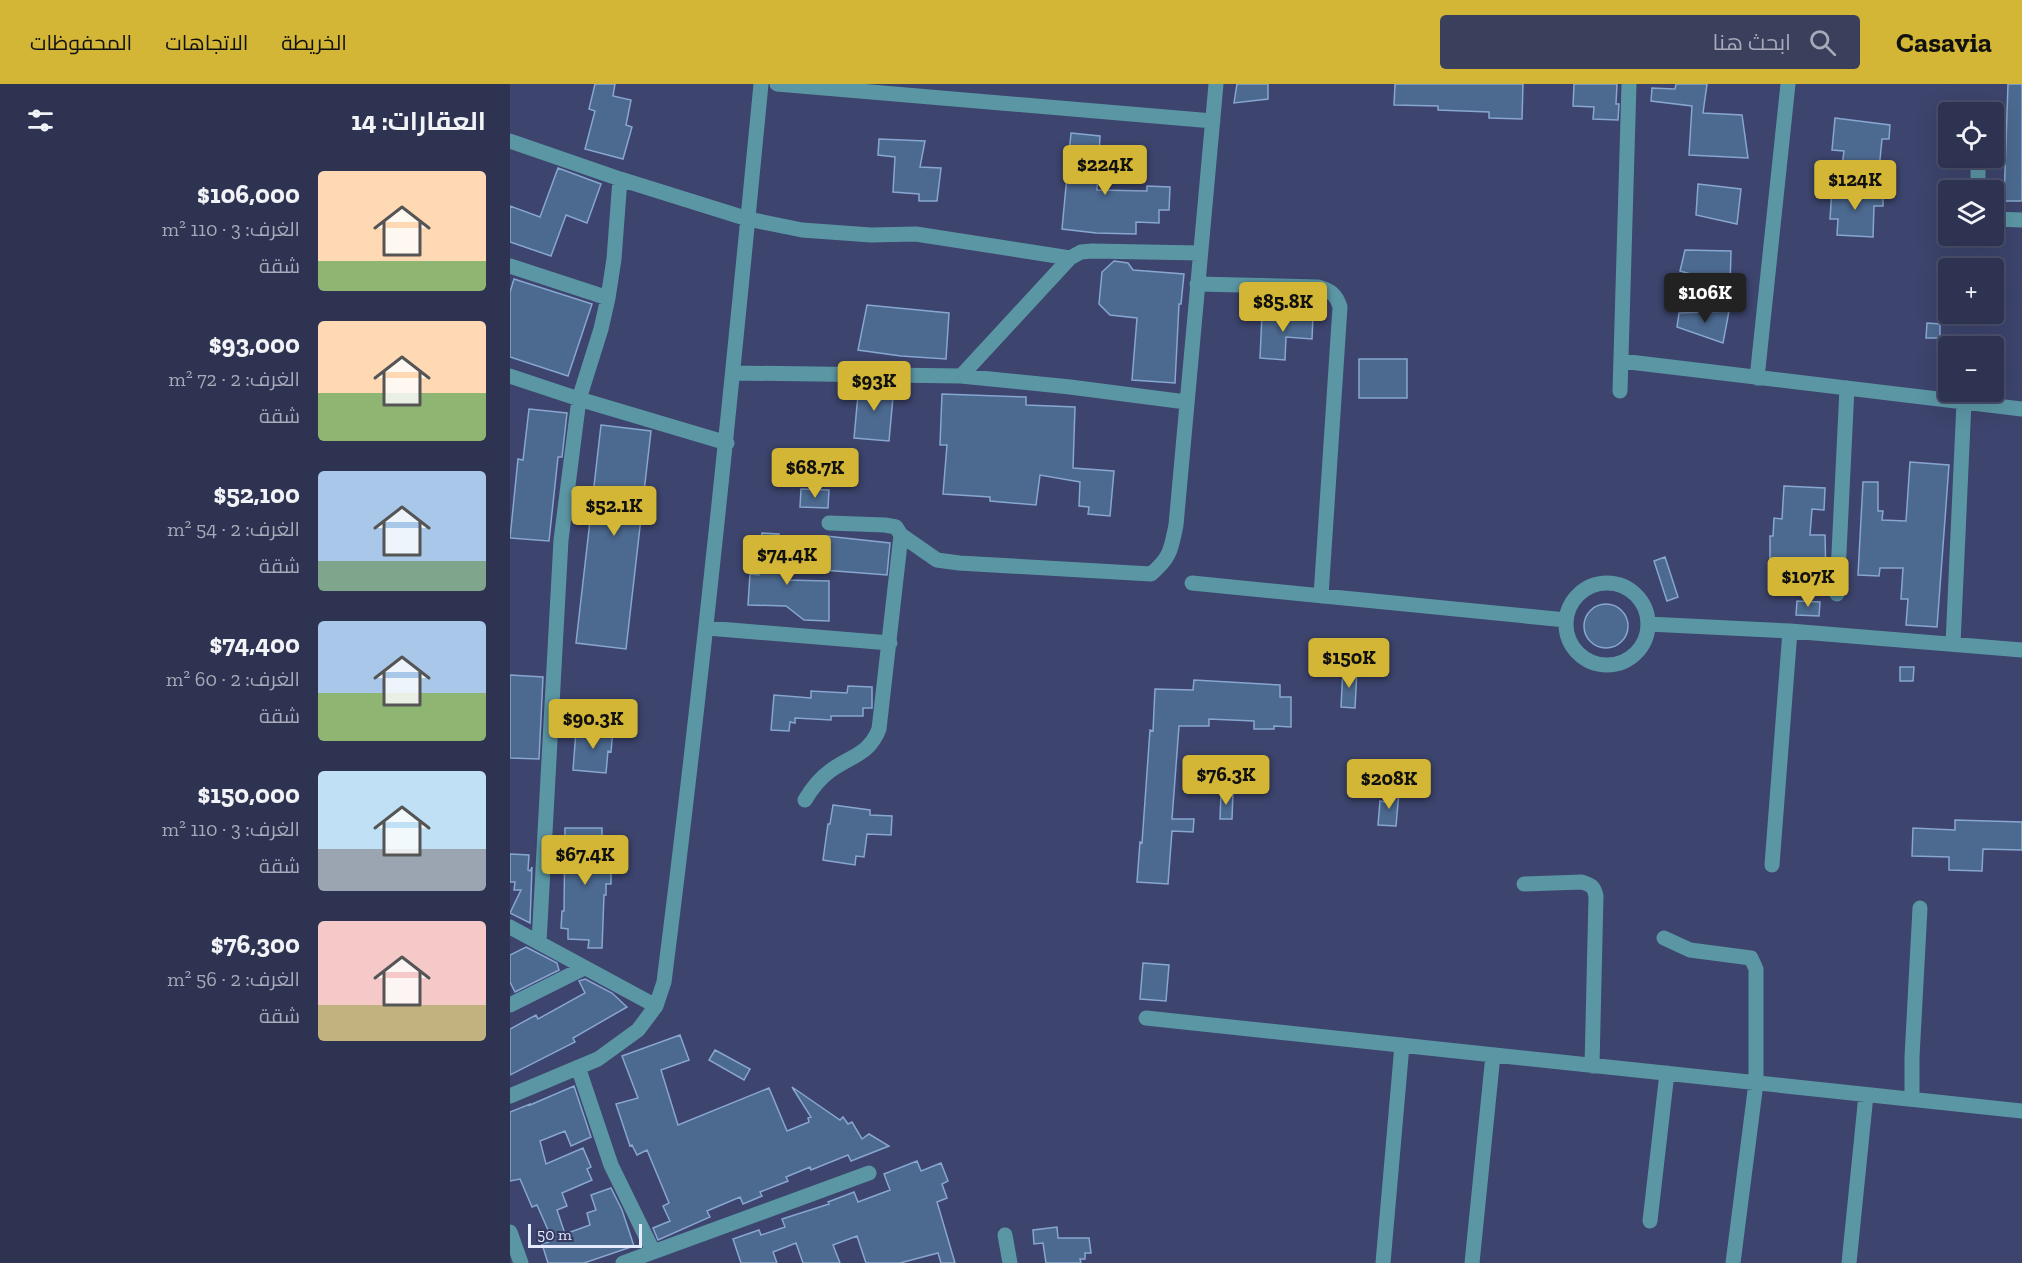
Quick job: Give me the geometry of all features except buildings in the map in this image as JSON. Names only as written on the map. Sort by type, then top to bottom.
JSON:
[{"type":"street","points":[[510,1096],[597,1059],[638,1030],[656,1006],[664,982],[727,443],[761,84]]},
{"type":"street","points":[[777,84],[1213,121]]},
{"type":"street","points":[[829,523],[896,527],[901,535],[937,560],[958,563],[1150,574],[1164,563],[1171,553],[1176,525],[1216,84]]},
{"type":"street","points":[[1620,391],[1629,84]]},
{"type":"street","points":[[1757,378],[1788,84]]},
{"type":"street","points":[[510,141],[620,179],[748,219],[802,230],[871,235],[916,234],[1070,258]]},
{"type":"street","points":[[539,942],[561,540],[579,399],[601,329],[608,298],[614,259],[620,179]]},
{"type":"street","points":[[2004,219],[2022,220]]},
{"type":"street","points":[[961,376],[1070,258],[1081,252],[1200,253]]},
{"type":"street","points":[[510,266],[608,298]]},
{"type":"street","points":[[1197,284],[1318,287],[1330,291],[1337,297],[1340,307],[1322,596]]},
{"type":"street","points":[[1621,362],[1938,399]]},
{"type":"street","points":[[734,373],[961,376],[1186,402]]},
{"type":"street","points":[[510,376],[727,443]]},
{"type":"street","points":[[1837,594],[1847,388]]},
{"type":"street","points":[[1953,644],[1964,402],[2022,409]]},
{"type":"street","points":[[805,800],[813,787],[830,771],[867,749],[875,740],[879,729],[901,535]]},
{"type":"street","points":[[1192,583],[1566,620]]},
{"type":"street","points":[[1608,583],[1621,585],[1632,591],[1646,612],[1648,624],[1646,637],[1639,648],[1624,660],[1605,664],[1592,662],[1572,646],[1567,634],[1566,620],[1568,608],[1584,589],[1596,584],[1608,583]]},
{"type":"street","points":[[1648,624],[1790,631],[2022,650]]},
{"type":"street","points":[[707,628],[890,643]]},
{"type":"street","points":[[1772,865],[1790,631]]},
{"type":"street","points":[[1524,884],[1582,882],[1591,884],[1595,888],[1592,1066]]},
{"type":"street","points":[[1912,1098],[1920,908]]},
{"type":"street","points":[[510,927],[656,1006]]},
{"type":"street","points":[[1664,938],[1690,950],[1750,958],[1756,969],[1756,1083],[1733,1263]]},
{"type":"street","points":[[510,1005],[584,968]]},
{"type":"street","points":[[1146,1018],[2022,1111]]},
{"type":"street","points":[[1383,1263],[1402,1045]]},
{"type":"street","points":[[1472,1263],[1493,1055]]},
{"type":"street","points":[[578,1067],[611,1164],[653,1251]]},
{"type":"street","points":[[1650,1221],[1667,1073]]},
{"type":"street","points":[[1849,1263],[1866,1095]]},
{"type":"street","points":[[623,1263],[868,1173]]},
{"type":"street","points":[[510,1232],[521,1263]]},
{"type":"street","points":[[1005,1235],[1010,1263]]}]
